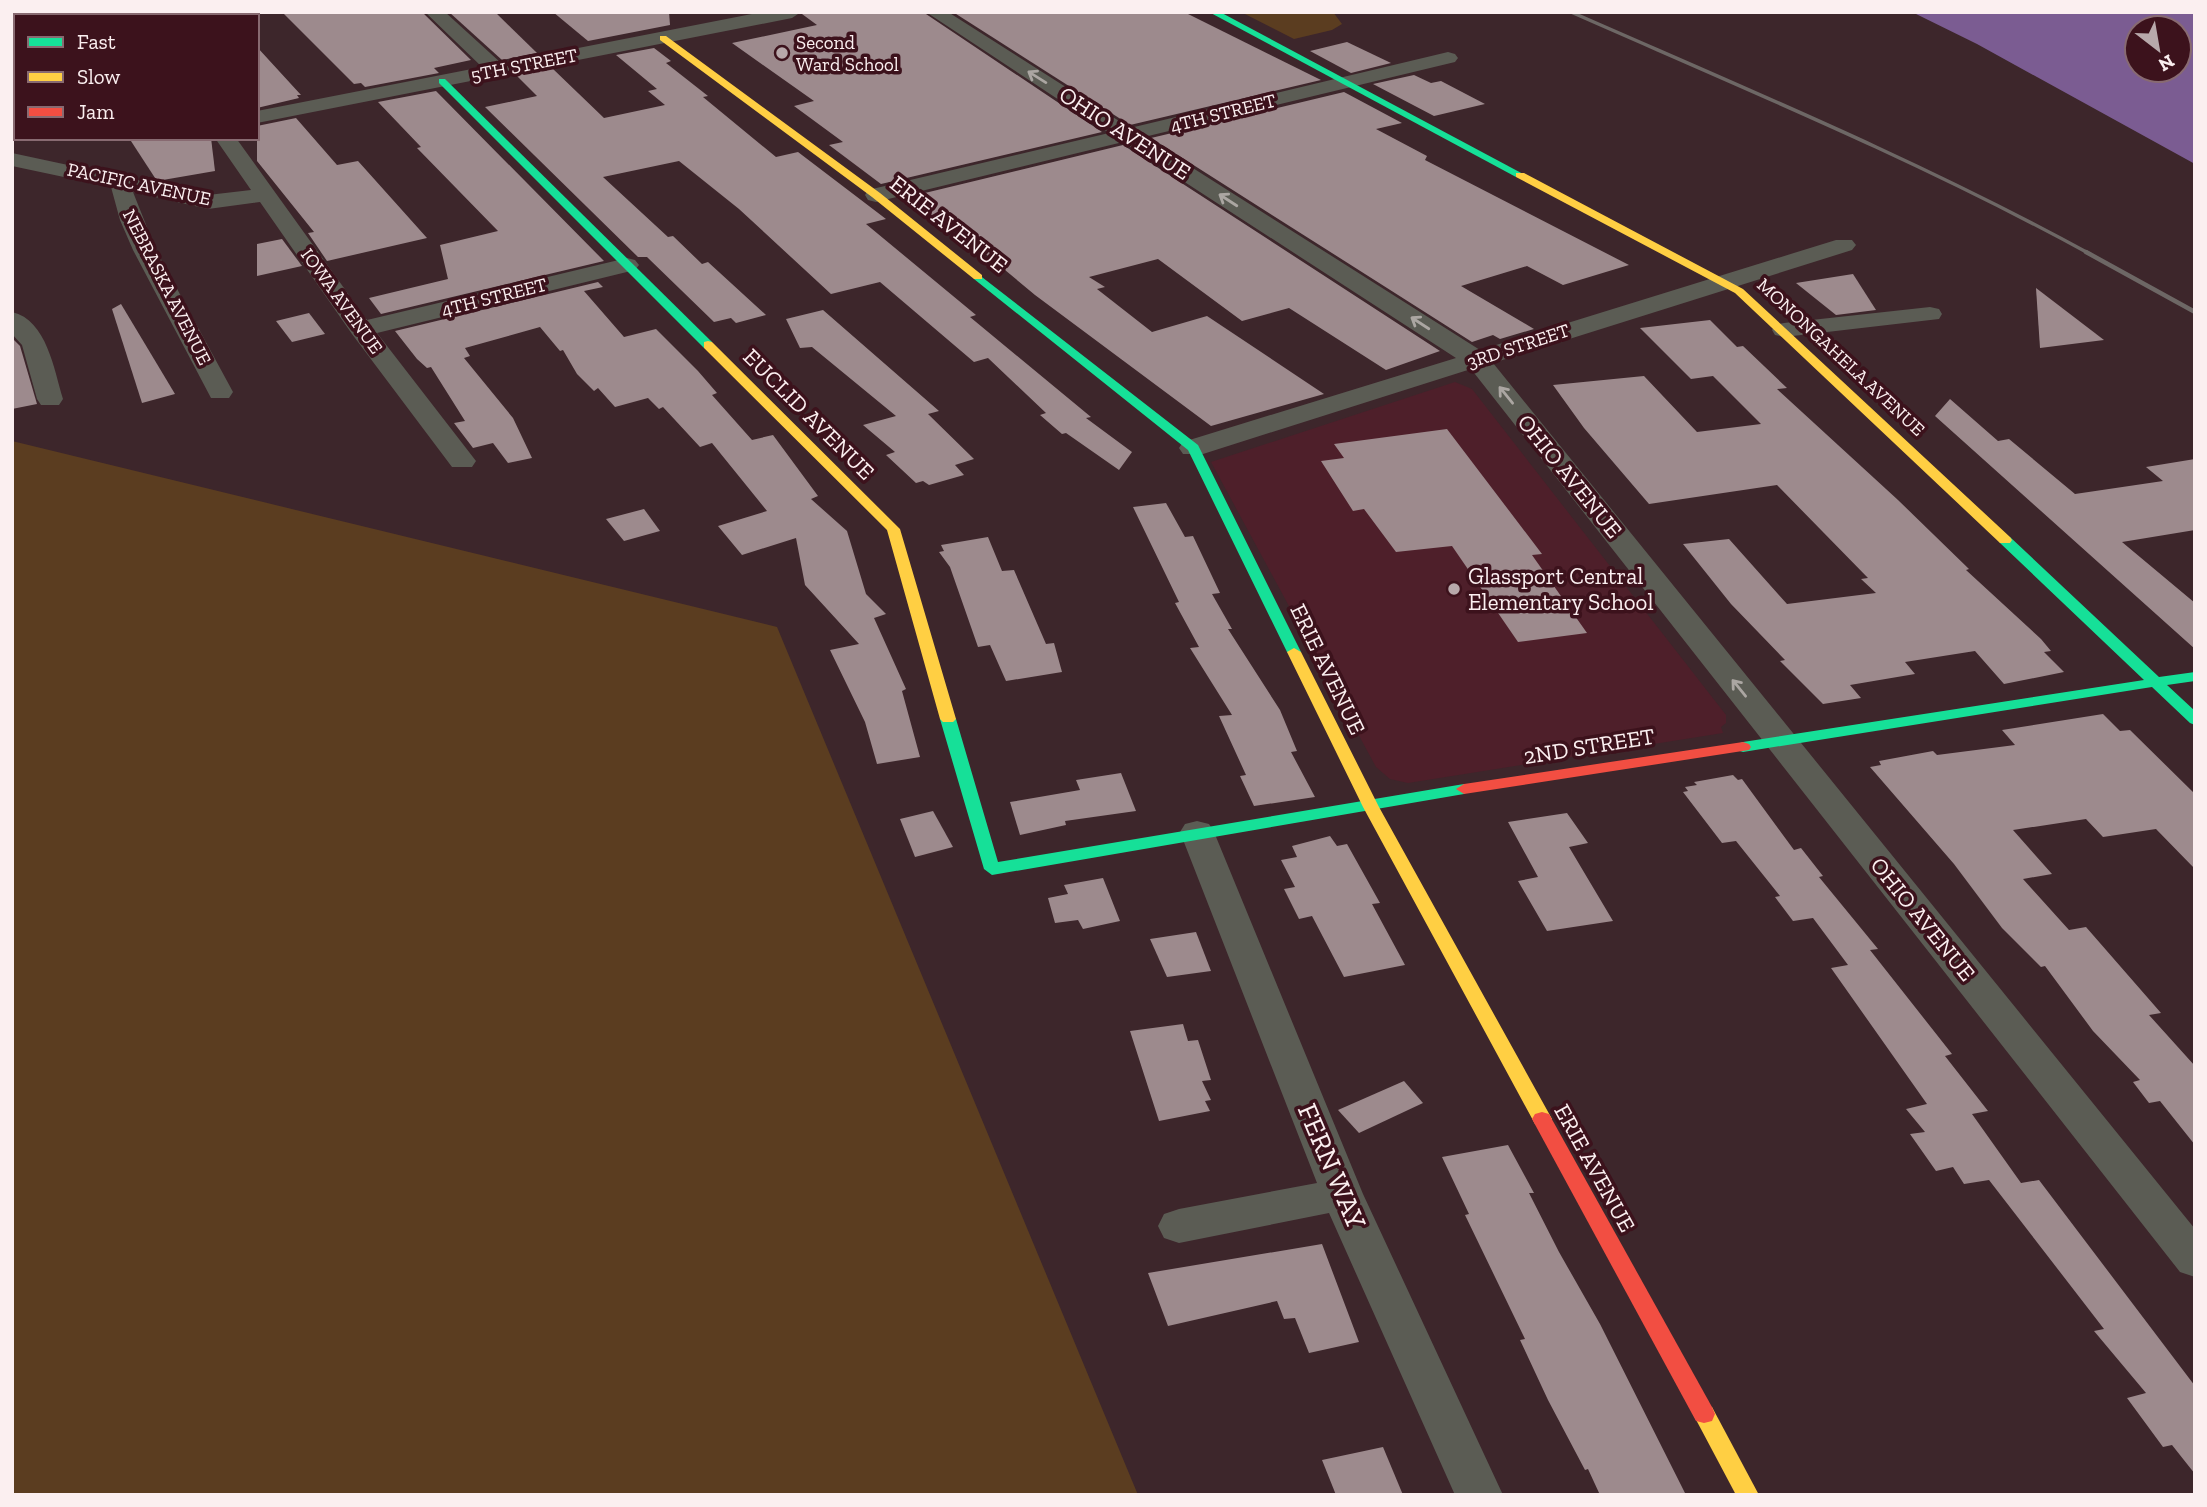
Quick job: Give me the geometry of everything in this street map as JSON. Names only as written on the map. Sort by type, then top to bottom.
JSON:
[{"type":"street","points":[[434,12],[497,70]]},
{"type":"street","name":"OHIO AVENUE","points":[[935,12],[1477,360],[2195,1260]]},
{"type":"street","name":"MONONGAHELA AVENUE","points":[[1213,12],[1723,282],[1762,309],[2195,720]]},
{"type":"street","name":"5TH STREET","points":[[259,117],[785,13]]},
{"type":"street","name":"ERIE AVENUE","points":[[663,38],[876,195],[1193,448],[1371,807],[1748,1495]]},
{"type":"street","name":"4TH STREET","points":[[876,195],[1448,58]]},
{"type":"street","name":"EUCLID AVENUE","points":[[442,81],[893,529],[992,869]]},
{"type":"street","name":"IOWA AVENUE","points":[[226,140],[361,329],[462,461]]},
{"type":"street","name":"PACIFIC AVENUE","points":[[12,159],[67,160],[121,181],[208,202],[266,195]]},
{"type":"street","name":"NEBRASKA AVENUE","points":[[121,181],[119,188],[122,200],[136,230],[220,392]]},
{"type":"street","name":"3RD STREET","points":[[1193,448],[1844,246]]},
{"type":"street","name":"4TH STREET","points":[[361,329],[627,265]]},
{"type":"street","points":[[1784,330],[1930,314]]},
{"type":"street","points":[[12,319],[34,343],[50,400]]},
{"type":"street","name":"2ND STREET","points":[[992,869],[1197,832],[1371,807],[1569,771],[1782,741],[2195,676]]},
{"type":"street","name":"FERN WAY","points":[[1197,832],[1342,1194],[1479,1495]]},
{"type":"street","points":[[1179,1226],[1342,1194]]},
{"type":"shaded area","points":[[1241,12],[1333,12],[1342,24],[1332,30],[1294,39]]},
{"type":"shaded area","points":[[1912,12],[2195,12],[2195,164],[1977,44]]},
{"type":"shaded area","name":"Glassport Central Elementary School","points":[[1455,382],[1472,389],[1726,715],[1726,723],[1721,727],[1723,733],[1408,783],[1390,779],[1376,767],[1211,462]]},
{"type":"shaded area","points":[[12,441],[777,627],[1138,1495],[12,1495]]},
{"type":"building","points":[[282,12],[422,12],[471,60],[434,68],[439,73],[365,87],[361,83],[354,84]]},
{"type":"building","points":[[449,12],[495,12],[537,53],[502,60]]},
{"type":"building","points":[[553,12],[669,12],[670,25],[588,41]]},
{"type":"building","points":[[923,12],[1102,132],[881,184],[829,145],[843,142],[794,106],[814,101],[732,43],[817,25],[802,14]]},
{"type":"building","points":[[953,12],[1184,12],[1321,80],[1130,125]]},
{"type":"building","points":[[1347,42],[1391,63],[1351,73],[1310,51]]},
{"type":"building","points":[[654,48],[671,61],[666,63],[708,96],[703,97],[776,157],[798,152],[886,219],[866,224],[976,315],[970,317],[1091,417],[1086,418],[1132,452],[1119,470],[1066,433],[1062,434],[1040,415],[1046,413],[988,358],[974,362],[880,282],[831,294],[739,209],[679,161],[603,177],[668,237],[673,236],[702,264],[708,262],[766,315],[736,323],[731,318],[714,322],[647,257],[638,257],[485,107],[537,96],[516,75],[552,68],[604,118],[665,105],[648,91],[657,89],[616,55]]},
{"type":"building","points":[[259,49],[301,95],[297,95],[299,98],[259,108]]},
{"type":"building","points":[[1414,75],[1431,83],[1441,81],[1485,104],[1434,116],[1373,84]]},
{"type":"building","points":[[436,91],[604,261],[381,314],[369,298],[448,279],[440,245],[498,231],[417,148],[421,147],[378,102]]},
{"type":"building","points":[[1344,92],[1402,123],[1376,129],[1427,156],[1425,160],[1629,265],[1563,285],[1527,266],[1461,286],[1534,329],[1500,339],[1493,335],[1472,342],[1151,138]]},
{"type":"building","points":[[296,118],[337,165],[358,161],[427,238],[327,261],[308,233],[314,232],[257,161],[259,126]]},
{"type":"building","points":[[130,140],[211,140],[215,171],[157,181]]},
{"type":"building","points":[[1123,145],[1440,351],[1386,370],[1289,308],[1242,321],[1158,259],[1089,277],[1105,287],[1097,289],[1152,332],[1207,316],[1324,394],[1211,426],[1035,295],[940,216],[935,217],[922,210],[916,211],[900,199]]},
{"type":"building","points":[[282,239],[302,266],[257,276],[257,244]]},
{"type":"building","points":[[1853,274],[1876,310],[1836,315],[1796,283]]},
{"type":"building","points":[[598,282],[603,287],[584,291],[624,337],[656,329],[698,371],[717,393],[712,395],[752,440],[773,435],[818,496],[811,499],[847,531],[866,594],[886,614],[874,618],[906,689],[902,691],[920,757],[877,764],[865,722],[830,650],[859,644],[805,585],[796,538],[742,555],[718,526],[767,511],[712,443],[700,447],[663,407],[659,409],[648,398],[615,407],[598,388],[594,391],[577,374],[563,350],[560,351],[540,327],[465,348],[470,356],[464,358],[513,418],[532,458],[508,463],[493,443],[473,448],[454,423],[465,421],[431,367],[427,368],[417,359],[395,331]]},
{"type":"building","points":[[2036,288],[2104,340],[2040,348]]},
{"type":"building","points":[[121,304],[175,394],[142,403],[112,309]]},
{"type":"building","points":[[823,310],[939,411],[928,414],[974,459],[955,465],[964,475],[929,485],[923,481],[916,483],[886,455],[895,452],[863,425],[896,416],[812,347],[800,348],[786,319]]},
{"type":"building","points":[[309,313],[325,334],[292,342],[276,321]]},
{"type":"building","points":[[1710,320],[1737,347],[1743,346],[1787,388],[1777,389],[1898,500],[1969,569],[1966,570],[2041,639],[2051,651],[2044,652],[2064,672],[2004,684],[1975,651],[1905,662],[1915,674],[1850,685],[1861,698],[1823,704],[1780,661],[1785,660],[1731,604],[1683,544],[1729,539],[1787,604],[1876,593],[1861,579],[1868,578],[1777,485],[1649,504],[1584,428],[1553,385],[1644,376],[1697,432],[1761,424],[1713,376],[1691,379],[1640,328]]},
{"type":"building","points":[[12,338],[20,346],[37,404],[12,409]]},
{"type":"building","points":[[1950,399],[1998,441],[2009,439],[2075,494],[2163,481],[2146,467],[2195,459],[2195,530],[2122,542],[2195,603],[2195,649],[1935,416]]},
{"type":"building","points":[[1447,429],[1542,554],[1532,555],[1587,633],[1518,642],[1452,546],[1396,552],[1364,509],[1353,511],[1321,461],[1344,458],[1334,444]]},
{"type":"building","points":[[1166,503],[1185,537],[1193,536],[1220,593],[1212,594],[1232,629],[1228,629],[1280,710],[1297,751],[1291,752],[1315,797],[1254,806],[1240,776],[1246,775],[1219,716],[1232,715],[1190,648],[1199,647],[1175,603],[1179,602],[1133,507]]},
{"type":"building","points":[[644,509],[660,531],[624,541],[606,519]]},
{"type":"building","points":[[988,537],[1002,571],[1014,570],[1046,644],[1054,643],[1062,672],[1006,681],[990,645],[978,647],[950,567],[939,552],[944,551],[941,545]]},
{"type":"building","points":[[2103,714],[2120,731],[2130,730],[2195,794],[2195,869],[2156,829],[2103,837],[2086,819],[2013,830],[2052,874],[2023,879],[2069,930],[2086,927],[2161,1013],[2149,1015],[2195,1066],[2195,1145],[2160,1101],[2149,1103],[2133,1082],[2140,1080],[2093,1031],[2045,966],[2041,967],[2002,928],[1954,864],[1870,767],[1881,765],[1879,761],[1933,751],[1937,755],[2015,745],[2002,730]]},
{"type":"building","points":[[1121,773],[1136,811],[1065,821],[1066,825],[1020,835],[1010,802],[1080,790],[1076,780]]},
{"type":"building","points":[[1733,775],[1738,780],[1742,779],[1794,850],[1801,848],[1823,876],[1819,877],[1878,949],[1870,950],[1952,1054],[1945,1056],[1988,1111],[1972,1114],[2021,1183],[2039,1180],[2195,1386],[2195,1474],[2172,1445],[2163,1447],[2127,1398],[2146,1393],[2094,1331],[2104,1329],[1989,1180],[1964,1184],[1953,1167],[1936,1171],[1910,1134],[1925,1132],[1906,1109],[1927,1104],[1831,968],[1848,965],[1813,918],[1793,921],[1775,897],[1780,896],[1736,841],[1722,843],[1683,792],[1688,791],[1685,787],[1697,785],[1694,782]]},
{"type":"building","points":[[933,811],[953,847],[915,857],[900,819]]},
{"type":"building","points":[[1567,813],[1588,843],[1569,847],[1613,921],[1547,931],[1518,881],[1538,877],[1508,822]]},
{"type":"building","points":[[1330,836],[1337,846],[1347,844],[1380,903],[1372,904],[1405,965],[1344,977],[1312,916],[1299,919],[1284,889],[1295,887],[1281,860],[1297,857],[1292,846]]},
{"type":"building","points":[[1103,878],[1120,921],[1083,929],[1078,920],[1055,923],[1048,898],[1068,894],[1064,885]]},
{"type":"building","points":[[1196,932],[1211,971],[1167,977],[1150,939]]},
{"type":"building","points":[[1183,1024],[1188,1041],[1198,1040],[1211,1080],[1202,1081],[1211,1100],[1205,1101],[1210,1111],[1159,1121],[1130,1031]]},
{"type":"building","points":[[1404,1081],[1423,1103],[1359,1133],[1338,1110]]},
{"type":"building","points":[[1508,1145],[1534,1193],[1529,1193],[1559,1252],[1600,1324],[1686,1495],[1600,1495],[1548,1400],[1520,1340],[1525,1339],[1465,1215],[1469,1214],[1442,1157]]},
{"type":"building","points":[[1322,1244],[1359,1342],[1309,1353],[1295,1318],[1284,1319],[1277,1301],[1168,1326],[1148,1273]]},
{"type":"building","points":[[1383,1447],[1403,1495],[1336,1495],[1322,1460]]},
{"type":"railway","points":[[1571,12],[1898,157],[2090,254]]},
{"type":"railway","points":[[2086,252],[2195,312]]},
{"type":"traffic: fast","points":[[1213,12],[1520,175]]},
{"type":"traffic: fast","points":[[442,81],[708,345]]},
{"type":"traffic: fast","points":[[978,277],[1193,448],[1294,652]]},
{"type":"traffic: fast","points":[[2005,540],[2195,720]]},
{"type":"traffic: fast","points":[[1743,747],[2195,676]]},
{"type":"traffic: fast","points":[[948,719],[992,869],[1464,789]]},
{"type":"traffic: slow","points":[[663,38],[876,195],[978,277]]},
{"type":"traffic: slow","points":[[1520,175],[1739,291],[2005,540]]},
{"type":"traffic: slow","points":[[708,345],[893,529],[948,719]]},
{"type":"traffic: slow","points":[[1294,652],[1371,807],[1542,1119]]},
{"type":"traffic: slow","points":[[1704,1414],[1748,1495]]},
{"type":"traffic: jam","points":[[1464,789],[1743,747]]},
{"type":"traffic: jam","points":[[1542,1119],[1704,1414]]},
{"type":"place","name":"Second Ward School","points":[[782,53]]},
{"type":"place","name":"Glassport Central Elementary School","points":[[1454,589]]}]
